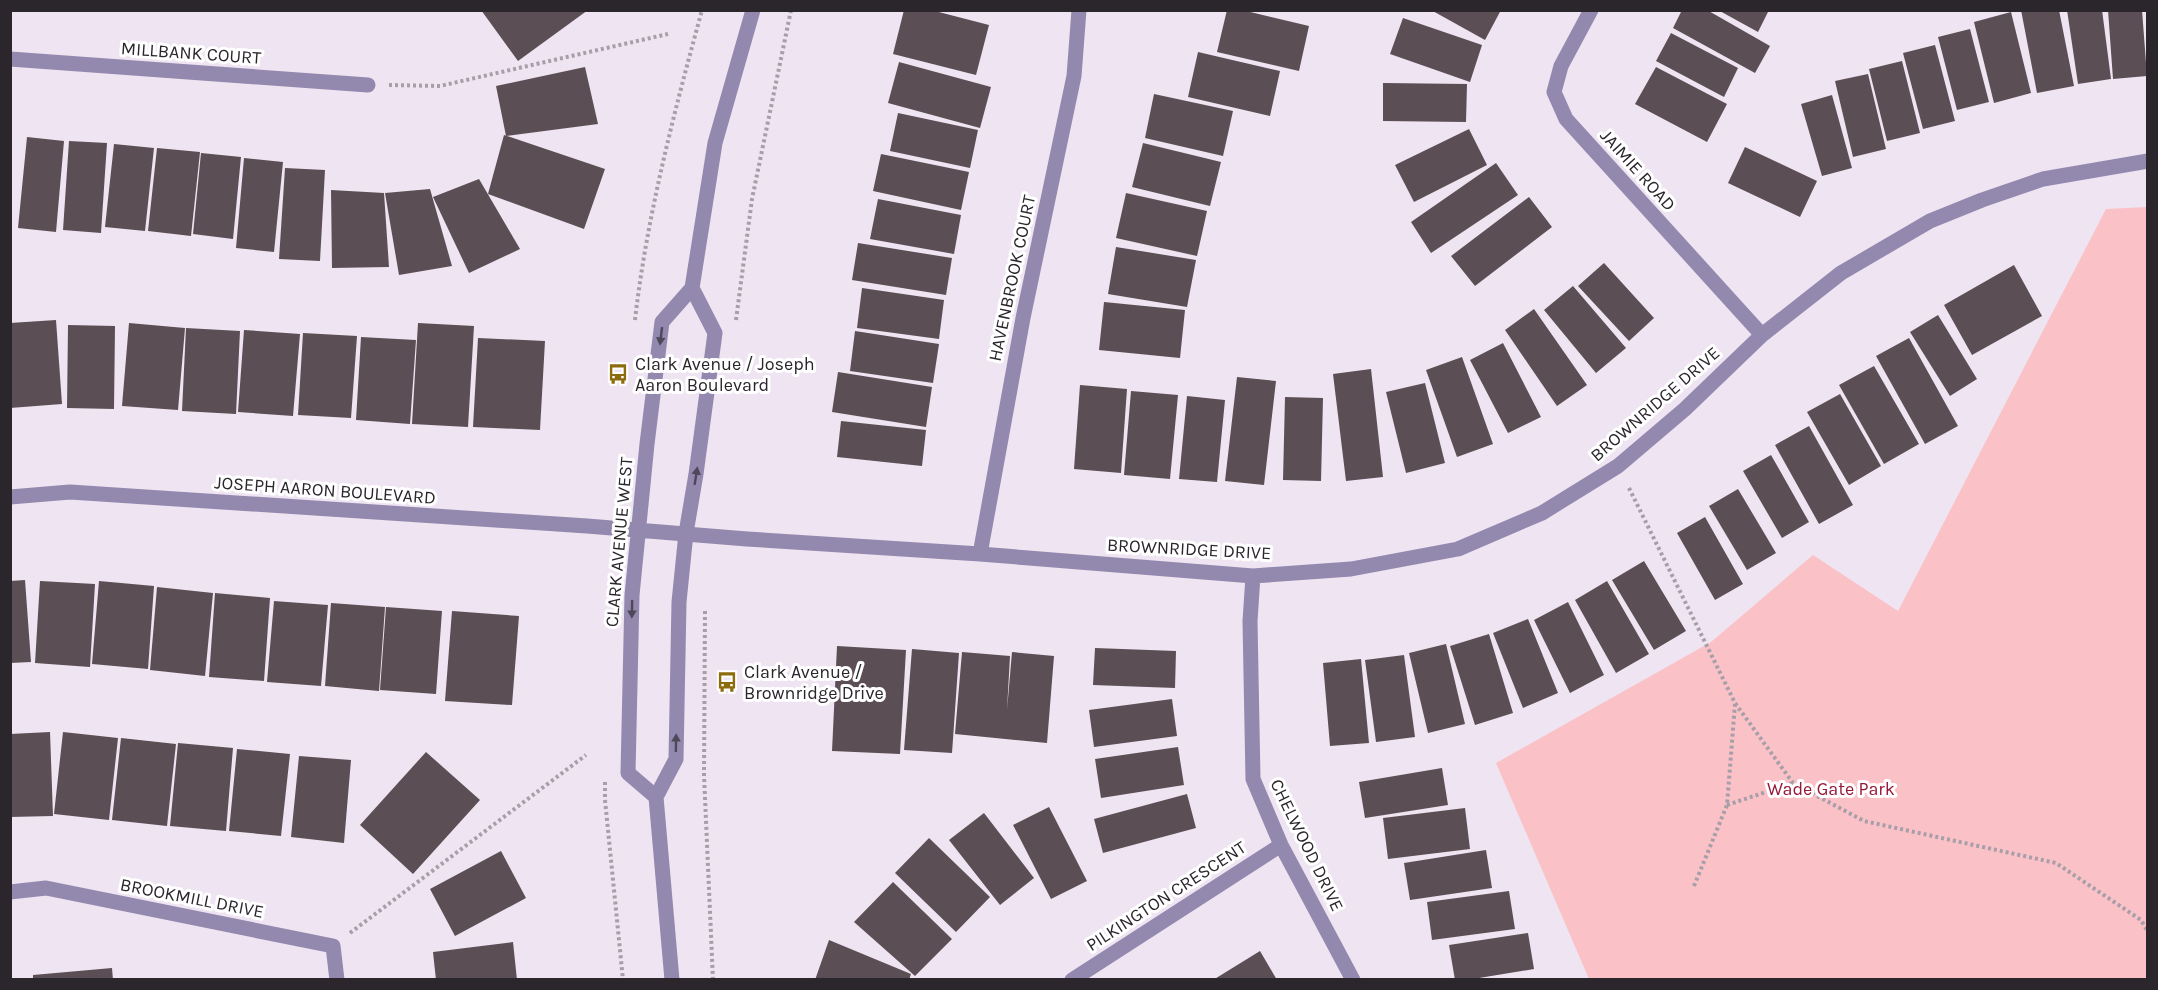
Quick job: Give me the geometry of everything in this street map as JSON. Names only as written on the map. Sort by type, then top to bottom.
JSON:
[{"type":"street","points":[[672,980],[656,797],[676,759],[678,616],[686,533],[715,333],[692,288],[715,143],[753,10]]},
{"type":"street","name":"HAVENBROOK COURT","points":[[980,554],[1023,318],[1074,76],[1079,10]]},
{"type":"street","name":"JAIMIE ROAD","points":[[1590,10],[1561,66],[1554,92],[1566,118],[1762,335]]},
{"type":"street","name":"MILLBANK COURT","points":[[10,59],[368,85]]},
{"type":"street","name":"BROWNRIDGE DRIVE","points":[[686,533],[1253,576],[1351,569],[1458,549],[1542,513],[1618,466],[1685,409],[1762,335],[1841,273],[1930,221],[2043,179],[2148,161]]},
{"type":"street","name":"CLARK AVENUE WEST","points":[[656,797],[628,773],[632,595],[637,530],[662,322],[692,288]]},
{"type":"street","name":"JOSEPH AARON BOULEVARD","points":[[10,497],[70,492],[686,533]]},
{"type":"street","name":"CHELWOOD DRIVE","points":[[1253,576],[1250,621],[1253,779],[1281,845],[1353,980]]},
{"type":"street","name":"PILKINGTON CRESCENT","points":[[1072,980],[1281,845]]},
{"type":"street","name":"BROOKMILL DRIVE","points":[[10,892],[46,888],[333,946]]},
{"type":"street","points":[[333,946],[337,980]]},
{"type":"path","points":[[635,327],[641,270],[669,133],[702,10]]},
{"type":"path","points":[[735,327],[752,199],[791,10]]},
{"type":"path","points":[[368,85],[440,86],[668,34]]},
{"type":"path","points":[[1618,466],[1735,703],[1792,783],[1864,821],[2056,863],[2141,920],[2148,932]]},
{"type":"path","points":[[704,604],[706,618],[704,775],[714,980]]},
{"type":"path","points":[[1694,885],[1727,805],[1735,703]]},
{"type":"path","points":[[333,946],[586,755]]},
{"type":"path","points":[[1727,805],[1792,783]]},
{"type":"green space","name":"Wade Gate Park","points":[[2147,207],[2147,979],[1589,979],[1496,763],[1711,642],[1813,555],[1898,611],[2106,209]]},
{"type":"building","points":[[481,10],[588,10],[518,61]]},
{"type":"building","points":[[904,10],[931,10],[989,25],[976,75],[893,54]]},
{"type":"building","points":[[1227,10],[1242,10],[1309,26],[1299,71],[1217,52]]},
{"type":"building","points":[[1431,10],[1501,10],[1485,40]]},
{"type":"building","points":[[1682,10],[1707,10],[1770,46],[1755,73],[1673,28]]},
{"type":"building","points":[[1718,10],[1769,10],[1758,32]]},
{"type":"building","points":[[2021,10],[2059,10],[2074,86],[2037,93]]},
{"type":"building","points":[[2067,10],[2102,10],[2111,79],[2078,84]]},
{"type":"building","points":[[2108,10],[2142,10],[2147,76],[2113,79]]},
{"type":"building","points":[[2011,12],[2031,93],[1994,103],[1974,22]]},
{"type":"building","points":[[1403,18],[1482,45],[1470,82],[1390,54]]},
{"type":"building","points":[[1970,29],[1989,102],[1957,110],[1938,37]]},
{"type":"building","points":[[1671,33],[1738,68],[1724,97],[1656,61]]},
{"type":"building","points":[[1935,45],[1955,121],[1923,129],[1903,53]]},
{"type":"building","points":[[1198,52],[1280,71],[1270,116],[1188,97]]},
{"type":"building","points":[[1902,61],[1920,133],[1887,141],[1869,69]]},
{"type":"building","points":[[899,62],[991,87],[980,128],[888,103]]},
{"type":"building","points":[[585,67],[598,124],[506,136],[496,86]]},
{"type":"building","points":[[1656,67],[1727,104],[1707,142],[1635,104]]},
{"type":"building","points":[[1868,74],[1886,149],[1853,157],[1835,81]]},
{"type":"building","points":[[1383,83],[1467,84],[1466,122],[1383,121]]},
{"type":"building","points":[[1154,94],[1233,111],[1223,156],[1145,138]]},
{"type":"building","points":[[1832,95],[1852,168],[1822,176],[1801,104]]},
{"type":"building","points":[[898,113],[978,130],[970,168],[890,151]]},
{"type":"building","points":[[1469,129],[1487,165],[1414,202],[1395,165]]},
{"type":"building","points":[[504,135],[605,169],[584,229],[488,194]]},
{"type":"building","points":[[27,137],[64,141],[56,232],[18,228]]},
{"type":"building","points":[[69,141],[107,143],[101,233],[63,230]]},
{"type":"building","points":[[1143,143],[1221,162],[1210,206],[1132,187]]},
{"type":"building","points":[[114,144],[154,148],[145,231],[105,227]]},
{"type":"building","points":[[1745,147],[1817,181],[1800,217],[1728,183]]},
{"type":"building","points":[[157,148],[200,152],[191,236],[148,231]]},
{"type":"building","points":[[201,153],[241,157],[233,239],[193,234]]},
{"type":"building","points":[[881,154],[969,172],[961,210],[873,191]]},
{"type":"building","points":[[244,158],[283,162],[274,252],[236,248]]},
{"type":"building","points":[[1496,163],[1518,195],[1431,253],[1411,222]]},
{"type":"building","points":[[285,168],[325,170],[320,261],[279,259]]},
{"type":"building","points":[[479,179],[520,249],[469,273],[433,197]]},
{"type":"building","points":[[430,189],[452,266],[399,275],[385,193]]},
{"type":"building","points":[[331,190],[384,193],[389,267],[332,268]]},
{"type":"building","points":[[1126,193],[1207,211],[1197,256],[1116,238]]},
{"type":"building","points":[[1529,197],[1552,227],[1475,286],[1451,256]]},
{"type":"building","points":[[878,199],[961,215],[954,254],[870,239]]},
{"type":"building","points":[[858,243],[952,258],[946,295],[852,280]]},
{"type":"building","points":[[1116,247],[1196,260],[1187,307],[1108,294]]},
{"type":"building","points":[[1604,263],[1654,318],[1629,341],[1578,286]]},
{"type":"building","points":[[2014,265],[2042,316],[1972,355],[1944,305]]},
{"type":"building","points":[[1573,286],[1626,348],[1596,373],[1544,310]]},
{"type":"building","points":[[862,288],[944,300],[939,339],[857,328]]},
{"type":"building","points":[[1104,302],[1185,310],[1180,358],[1099,350]]},
{"type":"building","points":[[1534,309],[1587,385],[1557,406],[1505,330]]},
{"type":"building","points":[[1938,315],[1977,379],[1950,396],[1910,332]]},
{"type":"building","points":[[56,320],[62,404],[10,408],[10,323]]},
{"type":"building","points":[[129,323],[185,328],[178,410],[122,406]]},
{"type":"building","points":[[418,323],[474,326],[468,427],[412,424]]},
{"type":"building","points":[[68,325],[115,326],[114,409],[67,408]]},
{"type":"building","points":[[186,328],[240,331],[236,414],[182,411]]},
{"type":"building","points":[[244,330],[300,334],[293,416],[238,412]]},
{"type":"building","points":[[855,331],[939,344],[933,383],[850,371]]},
{"type":"building","points":[[303,333],[357,336],[351,418],[298,415]]},
{"type":"building","points":[[361,337],[416,340],[410,424],[356,420]]},
{"type":"building","points":[[478,338],[545,341],[540,430],[473,427]]},
{"type":"building","points":[[1909,338],[1958,426],[1925,444],[1876,356]]},
{"type":"building","points":[[1503,343],[1541,417],[1508,433],[1470,360]]},
{"type":"building","points":[[1462,357],[1493,444],[1457,457],[1426,370]]},
{"type":"building","points":[[1874,366],[1919,444],[1884,464],[1839,385]]},
{"type":"building","points":[[1371,369],[1383,477],[1346,481],[1333,374]]},
{"type":"building","points":[[838,372],[932,387],[926,427],[832,412]]},
{"type":"building","points":[[1237,377],[1276,381],[1264,485],[1225,481]]},
{"type":"building","points":[[1425,383],[1445,463],[1406,473],[1386,392]]},
{"type":"building","points":[[1080,385],[1127,389],[1121,473],[1074,469]]},
{"type":"building","points":[[1131,391],[1178,395],[1170,479],[1124,475]]},
{"type":"building","points":[[1840,394],[1881,466],[1849,485],[1807,412]]},
{"type":"building","points":[[1187,396],[1225,400],[1217,482],[1179,479]]},
{"type":"building","points":[[1285,397],[1323,398],[1321,481],[1283,480]]},
{"type":"building","points":[[841,421],[926,430],[922,466],[837,457]]},
{"type":"building","points":[[1809,426],[1853,505],[1819,524],[1775,445]]},
{"type":"building","points":[[1771,455],[1809,522],[1782,538],[1743,471]]},
{"type":"building","points":[[1738,489],[1776,553],[1747,570],[1709,506]]},
{"type":"building","points":[[1705,517],[1743,584],[1715,600],[1677,533]]},
{"type":"building","points":[[1644,561],[1686,631],[1654,650],[1612,580]]},
{"type":"building","points":[[25,580],[31,662],[10,663],[10,581]]},
{"type":"building","points":[[40,581],[95,584],[90,667],[35,663]]},
{"type":"building","points":[[99,581],[154,586],[148,669],[92,664]]},
{"type":"building","points":[[1607,581],[1649,654],[1616,673],[1575,600]]},
{"type":"building","points":[[157,587],[213,593],[205,676],[150,670]]},
{"type":"building","points":[[215,593],[270,598],[264,681],[209,677]]},
{"type":"building","points":[[274,601],[328,605],[321,686],[267,682]]},
{"type":"building","points":[[1568,602],[1604,675],[1570,693],[1534,620]]},
{"type":"building","points":[[331,603],[385,607],[379,691],[325,686]]},
{"type":"building","points":[[386,607],[442,611],[436,694],[380,690]]},
{"type":"building","points":[[452,611],[519,616],[512,705],[445,701]]},
{"type":"building","points":[[1528,619],[1558,693],[1523,708],[1493,633]]},
{"type":"building","points":[[1489,634],[1513,713],[1475,725],[1450,646]]},
{"type":"building","points":[[1446,644],[1465,724],[1428,733],[1409,653]]},
{"type":"building","points":[[837,646],[906,650],[900,754],[832,751]]},
{"type":"building","points":[[1095,648],[1176,651],[1175,688],[1093,685]]},
{"type":"building","points":[[912,649],[959,653],[952,753],[904,750]]},
{"type":"building","points":[[962,652],[1010,656],[1007,710],[1012,652],[1054,656],[1047,743],[955,734]]},
{"type":"building","points":[[1404,655],[1415,737],[1376,742],[1365,660]]},
{"type":"building","points":[[1361,659],[1369,743],[1330,746],[1323,663]]},
{"type":"building","points":[[1172,699],[1177,736],[1094,747],[1089,710]]},
{"type":"building","points":[[50,732],[53,816],[10,817],[10,734]]},
{"type":"building","points":[[63,732],[118,738],[109,820],[54,814]]},
{"type":"building","points":[[121,738],[176,744],[167,826],[112,820]]},
{"type":"building","points":[[178,743],[233,748],[226,831],[170,826]]},
{"type":"building","points":[[1178,747],[1184,785],[1101,798],[1095,759]]},
{"type":"building","points":[[237,749],[290,754],[281,836],[229,831]]},
{"type":"building","points":[[426,752],[480,800],[413,874],[360,825]]},
{"type":"building","points":[[299,756],[351,760],[344,843],[291,837]]},
{"type":"building","points":[[1442,768],[1448,805],[1365,818],[1359,782]]},
{"type":"building","points":[[1187,794],[1196,828],[1103,853],[1094,819]]},
{"type":"building","points":[[1049,807],[1087,881],[1051,899],[1013,825]]},
{"type":"building","points":[[1465,808],[1470,849],[1388,859],[1383,818]]},
{"type":"building","points":[[984,813],[1034,878],[1000,905],[949,840]]},
{"type":"building","points":[[929,838],[990,897],[956,932],[895,873]]},
{"type":"building","points":[[1486,850],[1492,888],[1410,900],[1404,863]]},
{"type":"building","points":[[501,851],[526,898],[455,936],[430,889]]},
{"type":"building","points":[[893,882],[952,939],[915,976],[854,922]]},
{"type":"building","points":[[1509,891],[1515,929],[1432,940],[1427,902]]},
{"type":"building","points":[[1528,933],[1534,969],[1455,980],[1449,945]]},
{"type":"building","points":[[829,940],[911,974],[909,980],[815,980]]},
{"type":"building","points":[[513,942],[517,980],[436,980],[433,952]]},
{"type":"building","points":[[1260,951],[1277,980],[1213,980]]},
{"type":"building","points":[[112,968],[113,980],[33,980],[33,975]]},
{"type":"place","name":"Clark Avenue / Joseph Aaron Boulevard","points":[[618,374]]},
{"type":"place","name":"Clark Avenue / Brownridge Drive","points":[[727,682]]}]
